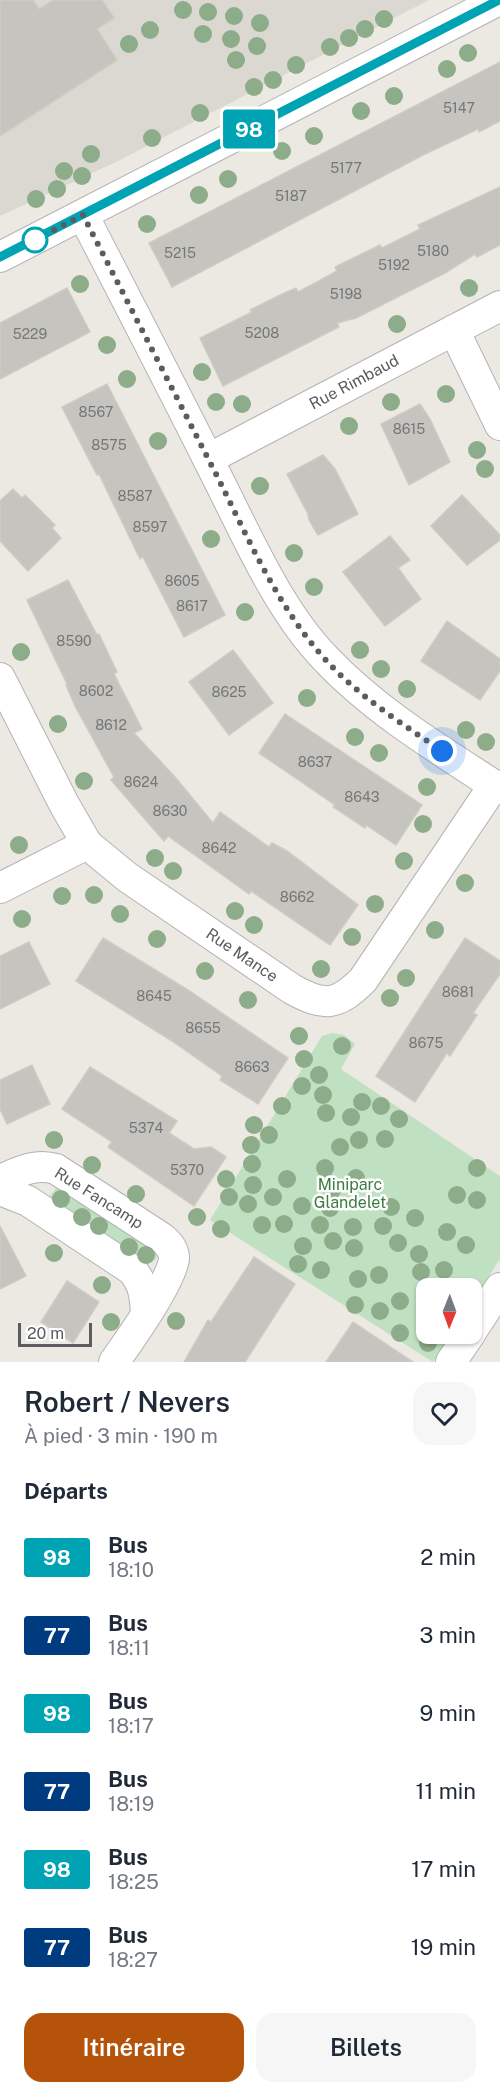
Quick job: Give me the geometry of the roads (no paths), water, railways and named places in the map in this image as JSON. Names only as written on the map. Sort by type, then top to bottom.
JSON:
[{"type":"street","points":[[0,257],[499,0]]},
{"type":"street","points":[[83,215],[269,578],[292,615],[324,658],[354,687],[388,713],[497,787]]},
{"type":"street","name":"Rue Rimbaud","points":[[208,459],[500,306]]},
{"type":"street","points":[[454,330],[500,425]]},
{"type":"street","name":"Rue Mance","points":[[0,678],[64,804],[87,843],[127,877],[310,999],[330,1003],[348,996],[363,981],[497,787]]},
{"type":"street","points":[[0,888],[87,843]]},
{"type":"street","name":"Rue Fancamp","points":[[0,1180],[25,1169],[46,1166],[56,1169],[171,1246],[174,1257],[173,1267],[146,1314]]},
{"type":"street","points":[[0,1190],[28,1201],[132,1270],[140,1279],[145,1290],[146,1314],[114,1362]]},
{"type":"street","points":[[482,1316],[500,1288]]},
{"type":"street","points":[[452,1362],[464,1344]]},
{"type":"park label","name":"Miniparc Glandelet","points":[[350,1193]]}]
